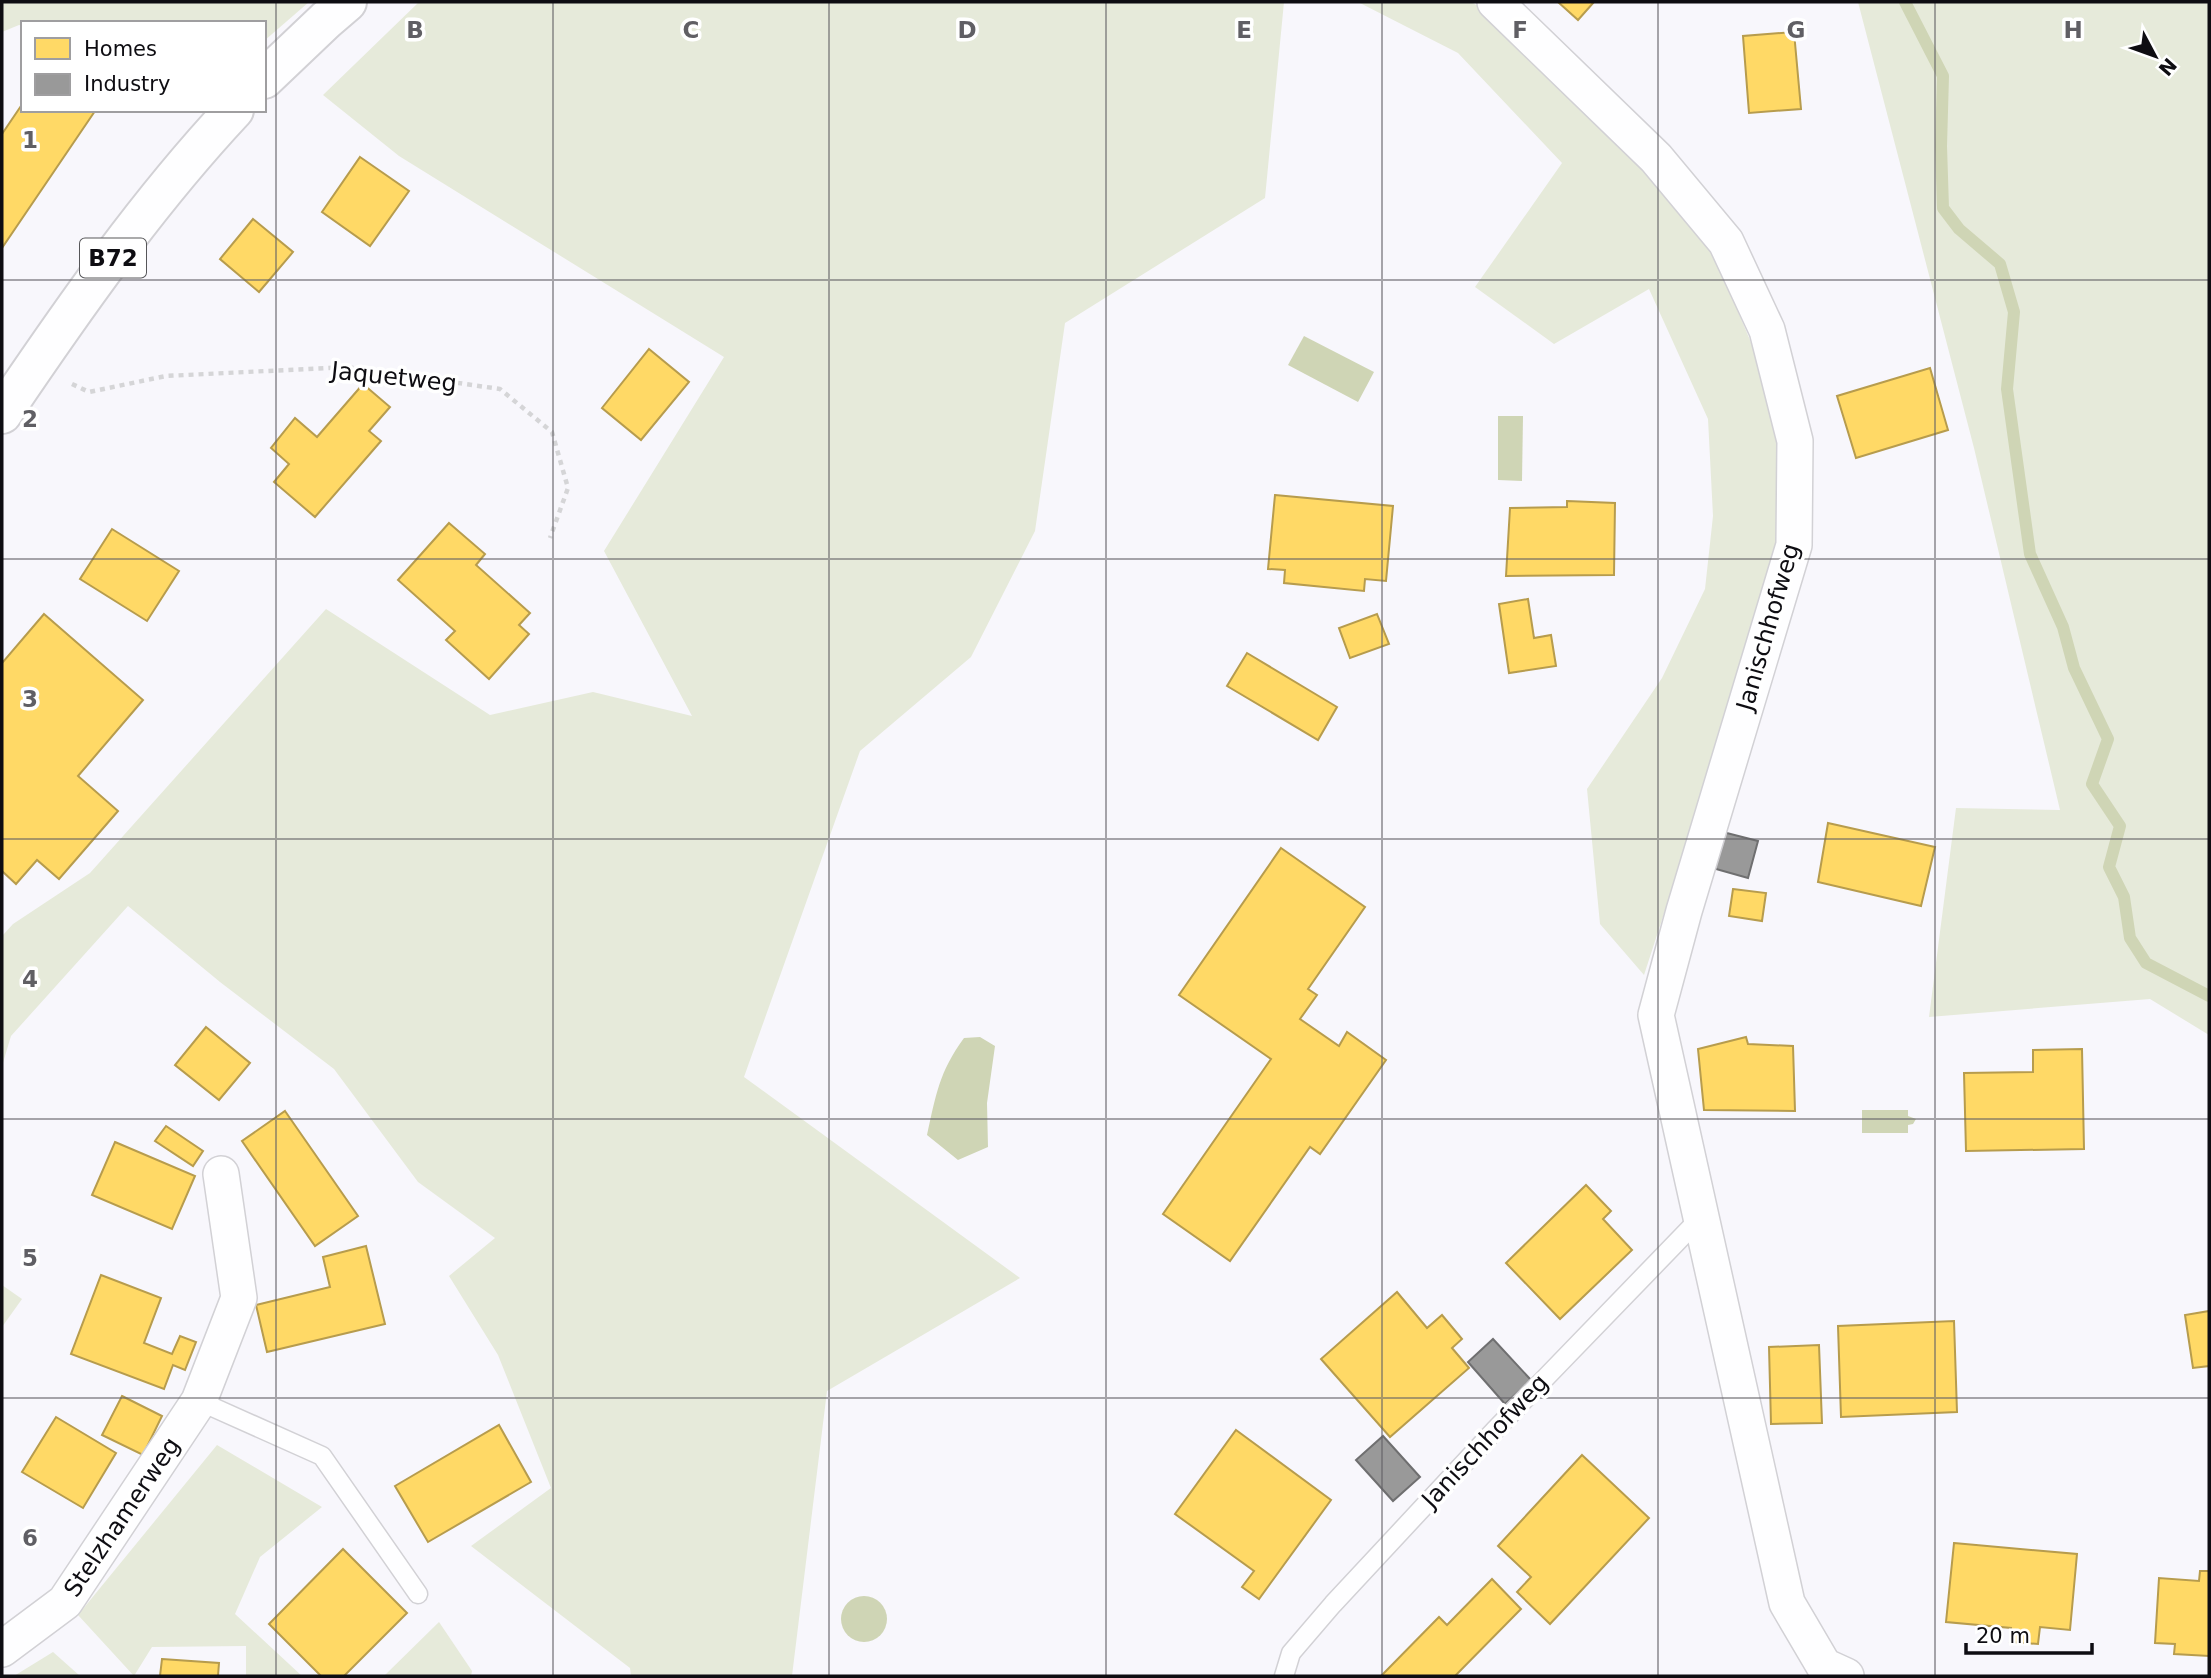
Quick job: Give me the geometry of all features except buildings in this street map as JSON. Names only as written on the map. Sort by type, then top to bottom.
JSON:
[{"type":"main road","points":[[266,77],[348,2]]},
{"type":"main road","name":"B72","points":[[2,414],[124,243],[192,156],[232,112]]},
{"type":"street","name":"Janischhofweg","points":[[1495,2],[1656,158],[1726,242],[1767,330],[1795,441],[1794,545],[1684,911],[1657,1015],[1787,1603],[1824,1666],[1846,1676]]},
{"type":"street","name":"Stelzhamerweg","points":[[2,1649],[65,1602],[200,1401],[239,1298],[221,1174]]},
{"type":"lane","name":"Janischhofweg","points":[[1284,1676],[1290,1653],[1333,1604],[1495,1430],[1702,1216]]},
{"type":"lane","points":[[200,1401],[322,1456],[418,1594]]},
{"type":"path","name":"Jaquetweg","points":[[33,367],[89,392],[166,376],[345,367],[500,390],[552,432],[568,488],[550,538]]},
{"type":"shaded area","points":[[2,2],[309,2],[266,39],[266,21],[21,21],[21,26],[2,32]]},
{"type":"shaded area","points":[[419,2],[1284,2],[1265,198],[1065,323],[1035,531],[971,657],[860,751],[744,1077],[1020,1278],[827,1391],[792,1676],[631,1676],[630,1668],[471,1546],[551,1488],[498,1355],[449,1276],[495,1238],[418,1182],[334,1069],[220,982],[128,906],[11,1036],[2,1066],[3,935],[13,924],[90,873],[326,609],[490,715],[593,692],[692,716],[604,551],[724,357],[399,156],[323,95]]},
{"type":"shaded area","points":[[1358,2],[1471,2],[1487,11],[1651,173],[1710,245],[1750,340],[1786,444],[1778,544],[1644,975],[1600,924],[1587,789],[1662,678],[1705,589],[1713,516],[1708,419],[1649,289],[1554,344],[1475,287],[1562,163],[1458,53]]},
{"type":"shaded area","points":[[1858,2],[2209,2],[2209,1035],[2150,999],[1929,1017],[1956,808],[2060,810],[1974,448]]},
{"type":"shaded area","points":[[1304,336],[1374,372],[1358,402],[1288,365]]},
{"type":"shaded area","points":[[1498,416],[1523,416],[1522,481],[1498,480]]},
{"type":"shaded area","points":[[980,1037],[995,1046],[987,1103],[988,1147],[958,1160],[927,1135],[940,1084],[949,1062],[964,1038]]},
{"type":"shaded area","points":[[1862,1110],[1908,1110],[1908,1116],[1916,1119],[1913,1124],[1908,1125],[1908,1133],[1862,1133]]},
{"type":"shaded area","points":[[2,1285],[22,1299],[2,1327]]},
{"type":"shaded area","points":[[217,1445],[322,1507],[260,1557],[235,1614],[302,1676],[246,1676],[246,1646],[152,1647],[134,1676],[78,1615]]},
{"type":"shaded area","points":[[864,1596],[880,1603],[887,1619],[880,1635],[864,1642],[848,1635],[841,1619],[848,1603]]},
{"type":"shaded area","points":[[439,1622],[472,1671],[471,1676],[384,1676]]},
{"type":"shaded area","points":[[53,1652],[80,1676],[14,1676]]},
{"type":"waterway","points":[[1905,2],[1943,76],[1943,208],[1959,229],[2000,264],[2014,312],[2007,389],[2030,554],[2063,627],[2074,668],[2108,739],[2092,784],[2120,826],[2109,867],[2124,897],[2130,938],[2146,963],[2209,996]]}]
